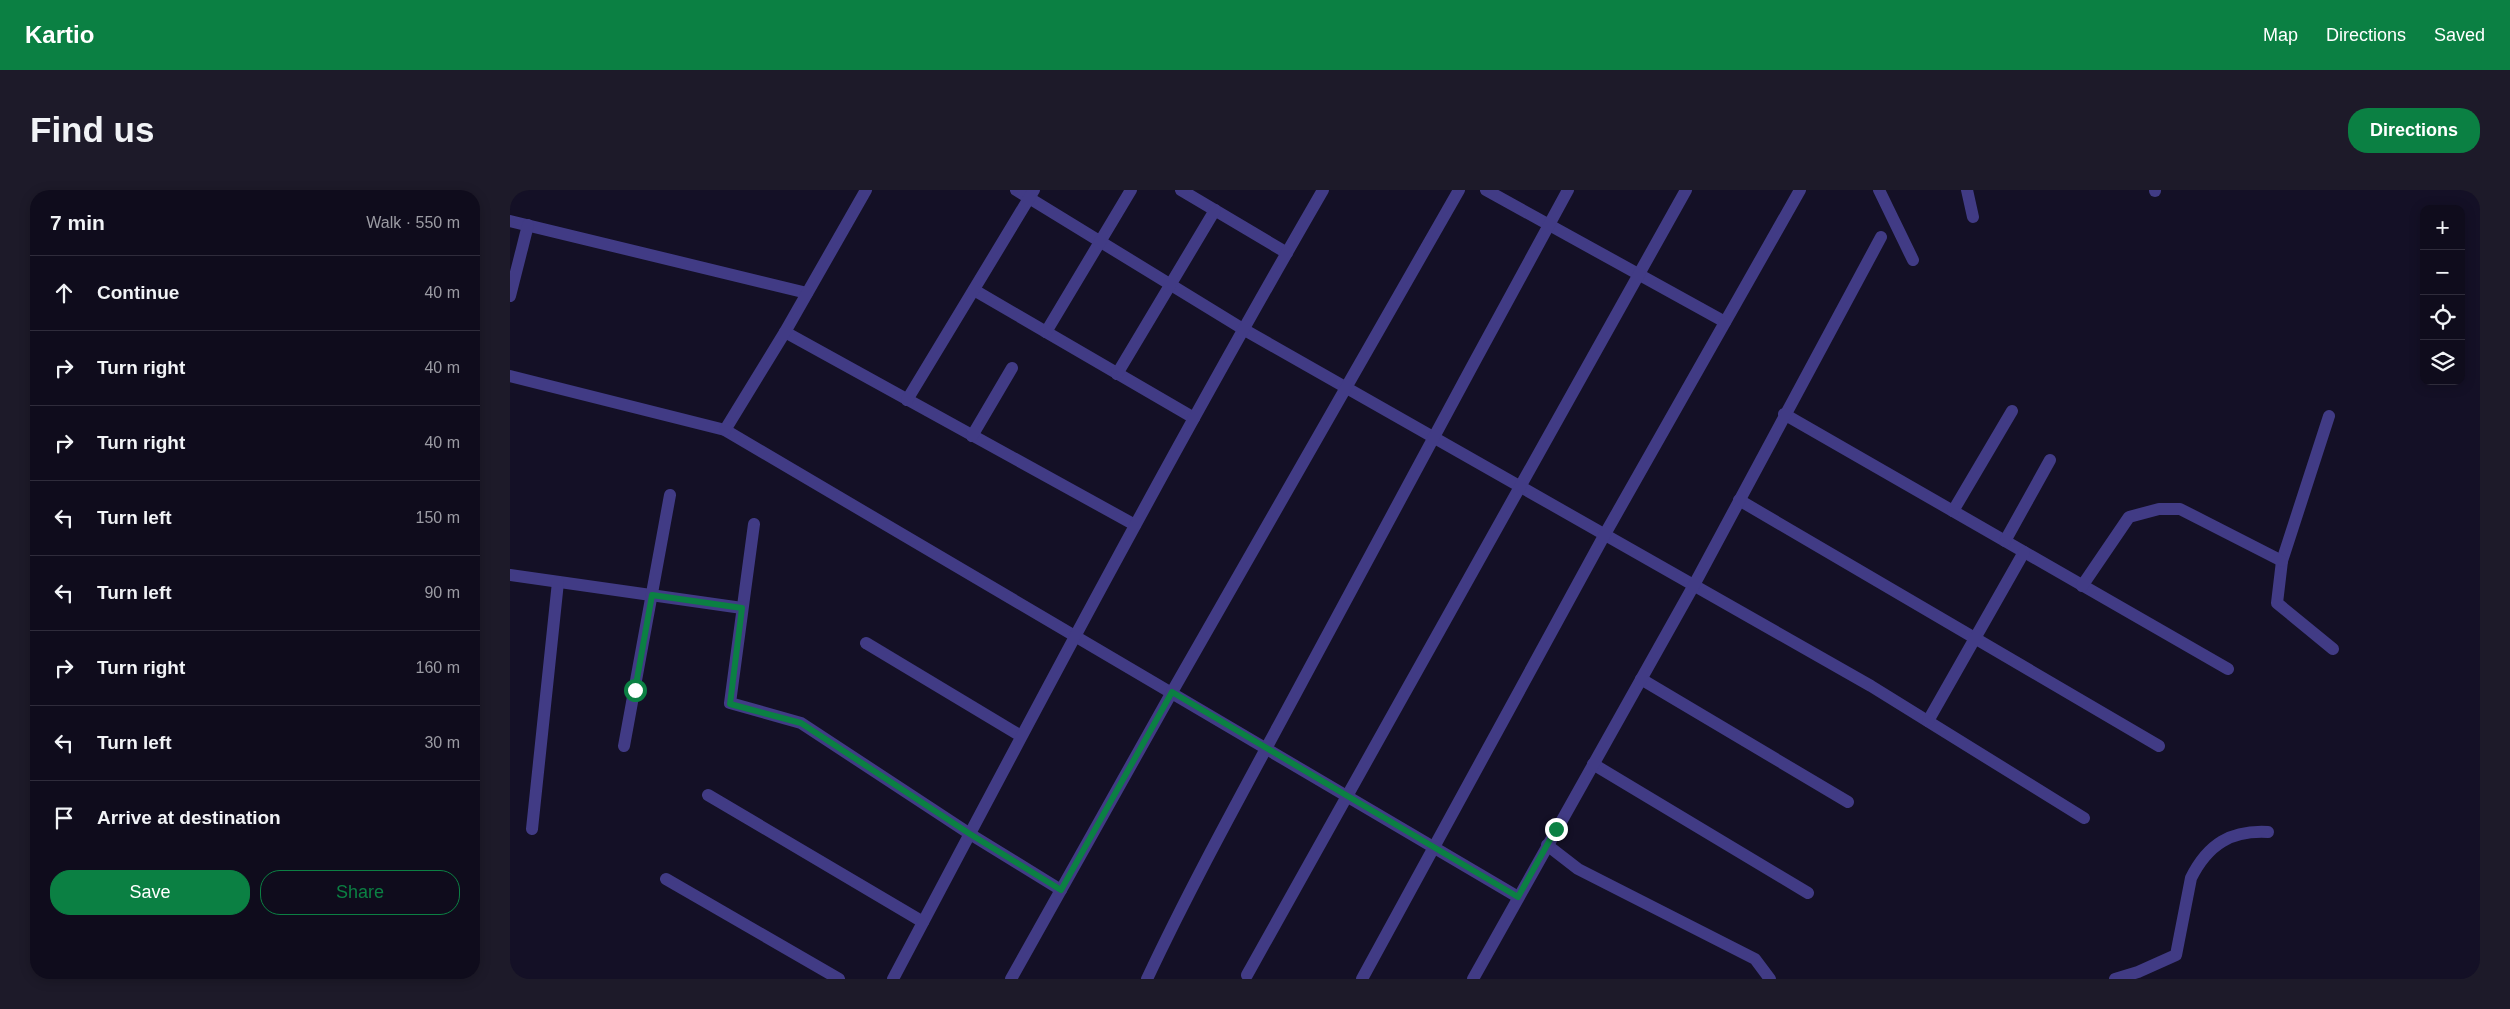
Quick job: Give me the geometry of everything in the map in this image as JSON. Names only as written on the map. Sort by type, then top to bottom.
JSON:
[{"type":"street","points":[[725,430],[785,332],[866,190]]},
{"type":"street","points":[[1016,190],[1032,194],[1101,243],[1346,389],[1433,436],[1871,686],[2084,818]]},
{"type":"street","points":[[1046,332],[1131,190]]},
{"type":"street","points":[[1181,190],[1287,253]]},
{"type":"street","points":[[893,979],[1074,635],[1243,329],[1323,190]]},
{"type":"street","points":[[1011,979],[1172,692],[1459,190]]},
{"type":"street","points":[[1486,190],[1638,276],[1725,322]]},
{"type":"street","points":[[1147,979],[1171,929],[1433,436],[1568,190]]},
{"type":"street","points":[[1247,975],[1519,485],[1686,190]]},
{"type":"street","points":[[1362,979],[1605,534],[1800,190]]},
{"type":"street","points":[[1879,190],[1913,260]]},
{"type":"street","points":[[1967,190],[1973,217]]},
{"type":"street","points":[[907,400],[1032,194]]},
{"type":"street","points":[[1117,374],[1215,210]]},
{"type":"street","points":[[510,221],[807,293]]},
{"type":"street","points":[[510,296],[528,225]]},
{"type":"street","points":[[1473,979],[1694,585],[1784,414],[1881,237]]},
{"type":"street","points":[[974,290],[1194,418]]},
{"type":"street","points":[[785,332],[1135,526]]},
{"type":"street","points":[[972,436],[1012,368]]},
{"type":"street","points":[[510,376],[725,430],[1518,897]]},
{"type":"street","points":[[1952,511],[2012,411]]},
{"type":"street","points":[[1784,414],[2228,669]]},
{"type":"street","points":[[2329,416],[2282,561],[2277,603],[2333,649]]},
{"type":"street","points":[[2005,541],[2050,460]]},
{"type":"street","points":[[624,746],[670,495]]},
{"type":"street","points":[[1739,500],[2159,746]]},
{"type":"street","points":[[2082,586],[2129,517],[2159,509],[2180,509],[2282,561]]},
{"type":"street","points":[[754,524],[730,704],[801,723],[970,834],[1061,890]]},
{"type":"street","points":[[1928,721],[2024,552]]},
{"type":"street","points":[[510,576],[742,608]]},
{"type":"street","points":[[532,829],[558,582]]},
{"type":"street","points":[[866,643],[1022,736]]},
{"type":"street","points":[[1641,679],[1848,802]]},
{"type":"street","points":[[1593,764],[1808,893]]},
{"type":"street","points":[[708,795],[924,922]]},
{"type":"street","points":[[2115,979],[2138,972],[2176,955],[2191,878],[2197,866],[2213,847],[2225,839],[2248,831],[2268,832]]},
{"type":"street","points":[[1547,845],[1578,869],[1755,960],[1770,979]]},
{"type":"street","points":[[666,879],[839,979]]},
{"type":"route","points":[[635,690],[652,595],[742,608],[730,704],[801,723],[970,834],[1061,890],[1172,692],[1518,897],[1556,829]]}]
